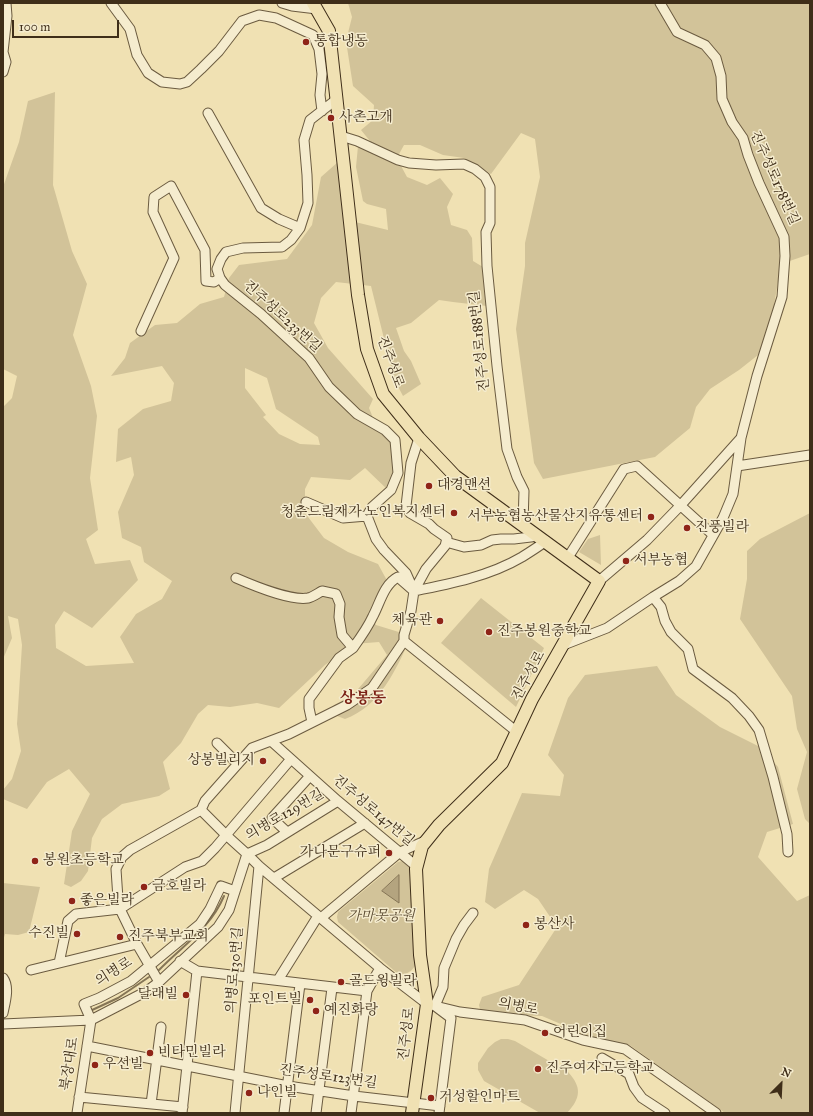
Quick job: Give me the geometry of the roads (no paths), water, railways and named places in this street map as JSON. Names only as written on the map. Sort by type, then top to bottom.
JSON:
[{"type":"main road","name":"진주성로","points":[[315,6],[329,31],[358,295],[367,349],[383,394],[419,438],[455,476],[523,524],[599,581],[532,699],[502,763],[439,825],[422,846],[416,869],[420,955],[431,1005],[413,1108]]},
{"type":"street","points":[[3,72],[6,62],[3,52],[7,16],[6,3]]},
{"type":"street","points":[[111,3],[130,30],[137,55],[148,73],[162,82],[180,84],[187,82],[219,51],[242,21],[259,15],[276,18],[313,35],[319,49],[322,74],[320,95],[322,111]]},
{"type":"street","name":"진주성로","points":[[282,3],[292,6],[315,6]]},
{"type":"street","name":"진주성로178번길","points":[[561,646],[607,628],[680,581],[696,566],[723,518],[733,494],[741,438],[757,376],[782,297],[785,256],[784,237],[759,183],[748,155],[744,138],[732,122],[722,99],[721,76],[716,58],[705,45],[677,32],[660,3]]},
{"type":"street","points":[[141,331],[174,258],[153,212],[154,197],[171,186],[205,250],[206,282],[214,282],[220,278],[217,269],[226,252],[243,248],[282,246],[291,240],[300,228],[308,203],[304,140],[310,120],[337,99]]},
{"type":"street","points":[[208,113],[261,208],[279,219],[300,228]]},
{"type":"street","name":"진주성로188번길","points":[[341,136],[357,141],[398,160],[409,163],[436,165],[464,164],[475,169],[485,177],[490,188],[490,223],[486,232],[486,266],[507,450],[524,491],[523,524]]},
{"type":"street","name":"진주성로233번길","points":[[220,278],[225,285],[261,314],[309,358],[329,387],[357,414],[385,430],[395,440],[398,474],[391,490],[372,507],[367,516]]},
{"type":"street","points":[[159,982],[137,944],[120,909],[116,869],[122,857],[130,850],[201,810],[205,801],[252,748],[271,741],[347,705],[372,688],[404,641],[414,591],[426,569],[445,546],[447,538],[429,524],[410,513],[406,506],[411,464],[419,438]]},
{"type":"street","name":"진주성로178번길","points":[[599,581],[647,540],[680,506],[741,438]]},
{"type":"street","points":[[737,466],[810,455]]},
{"type":"street","points":[[568,559],[624,469],[637,466],[713,535]]},
{"type":"street","points":[[306,502],[342,518],[367,516],[376,539],[384,550],[406,573],[414,591]]},
{"type":"street","points":[[446,542],[464,548],[472,545],[481,545],[496,539],[542,539]]},
{"type":"street","points":[[414,591],[453,584],[487,573],[522,557],[542,539]]},
{"type":"street","points":[[312,722],[309,699],[339,658],[354,648],[364,633],[386,589],[393,580],[398,577],[414,591]]},
{"type":"street","points":[[236,578],[275,593],[299,599],[310,598],[322,591],[336,594],[340,604],[339,617],[342,635],[354,648]]},
{"type":"street","points":[[653,597],[661,606],[665,621],[671,632],[688,649],[693,669],[732,698],[749,716],[759,730],[773,777],[787,834],[788,852]]},
{"type":"street","points":[[404,641],[517,732]]},
{"type":"street","name":"진주성로147번길","points":[[271,741],[338,801],[416,866],[416,869]]},
{"type":"street","points":[[217,743],[238,764]]},
{"type":"street","points":[[59,963],[68,921],[76,914],[120,909],[185,868],[202,861],[291,759]]},
{"type":"street","points":[[287,832],[272,818],[310,776]]},
{"type":"street","name":"의병로129번길","points":[[247,854],[267,845],[338,801]]},
{"type":"street","points":[[3,1024],[91,1020],[147,991],[159,982],[218,926],[229,910],[247,854],[201,810]]},
{"type":"street","points":[[274,878],[365,823]]},
{"type":"street","points":[[278,980],[320,917],[400,852],[427,840]]},
{"type":"street","name":"의병로","points":[[247,854],[259,866],[380,968],[431,1005],[460,1012],[526,1020],[583,1040],[625,1049],[716,1113]]},
{"type":"street","name":"의병로130번길","points":[[235,1113],[259,866]]},
{"type":"street","name":"의병로","points":[[91,1020],[84,1004],[118,989],[131,981],[200,924],[210,909],[221,886],[235,891]]},
{"type":"street","points":[[440,1109],[450,1018],[431,1005],[443,987],[444,968],[456,939],[473,913]]},
{"type":"street","points":[[31,970],[137,944]]},
{"type":"street","points":[[180,961],[198,971],[367,991]]},
{"type":"street","points":[[351,1113],[367,991],[380,968]]},
{"type":"street","points":[[79,1097],[151,1104],[183,1110],[198,971]]},
{"type":"street","points":[[3,978],[6,988],[3,1013]]},
{"type":"street","points":[[284,1113],[300,984]]},
{"type":"street","points":[[316,1113],[332,988]]},
{"type":"street","name":"북장대로","points":[[77,1113],[91,1020]]},
{"type":"street","points":[[151,1104],[161,1027]]},
{"type":"street","name":"진주성로123번길","points":[[87,1046],[288,1086],[354,1096],[413,1108],[440,1109]]},
{"type":"street","points":[[602,1058],[629,1074],[634,1087],[642,1098],[665,1113]]},
{"type":"street","points":[[140,1103],[140,1113]]},
{"type":"waterway","points":[[159,970],[204,927],[218,908],[224,896]]},
{"type":"waterway","points":[[90,1011],[118,998],[149,977]]},
{"type":"place","name":"통합냉동","points":[[306,42]]},
{"type":"place","name":"사촌고개","points":[[331,118]]},
{"type":"place","name":"대경맨션","points":[[429,486]]},
{"type":"place","name":"청춘드림재가 노인복지센터","points":[[454,513]]},
{"type":"place","name":"서부농협농산물산지유통센터","points":[[651,517]]},
{"type":"place","name":"진풍빌라","points":[[687,528]]},
{"type":"place","name":"서부농협","points":[[626,561]]},
{"type":"place","name":"체육관","points":[[440,621]]},
{"type":"place","name":"진주봉원중학교","points":[[489,632]]},
{"type":"place","name":"상봉빌리지","points":[[263,761]]},
{"type":"place","name":"가나문구슈퍼","points":[[389,853]]},
{"type":"place","name":"봉원초등학교","points":[[35,861]]},
{"type":"place","name":"금호빌라","points":[[144,887]]},
{"type":"place","name":"좋은빌라","points":[[72,901]]},
{"type":"place","name":"봉산사","points":[[526,925]]},
{"type":"place","name":"수진빌","points":[[77,934]]},
{"type":"place","name":"진주북부교회","points":[[120,937]]},
{"type":"place","name":"골드윙빌라","points":[[341,982]]},
{"type":"place","name":"달래빌","points":[[186,995]]},
{"type":"place","name":"포인트빌","points":[[310,1000]]},
{"type":"place","name":"예진화랑","points":[[316,1011]]},
{"type":"place","name":"어린이집","points":[[545,1033]]},
{"type":"place","name":"비타민빌라","points":[[150,1053]]},
{"type":"place","name":"우선빌","points":[[95,1065]]},
{"type":"place","name":"진주여자고등학교","points":[[538,1069]]},
{"type":"place","name":"나인빌","points":[[249,1093]]},
{"type":"place","name":"거성할인마트","points":[[431,1098]]},
{"type":"district","name":"상봉동","points":[[363,699]]},
{"type":"park label","name":"가마못공원","points":[[381,917]]}]
